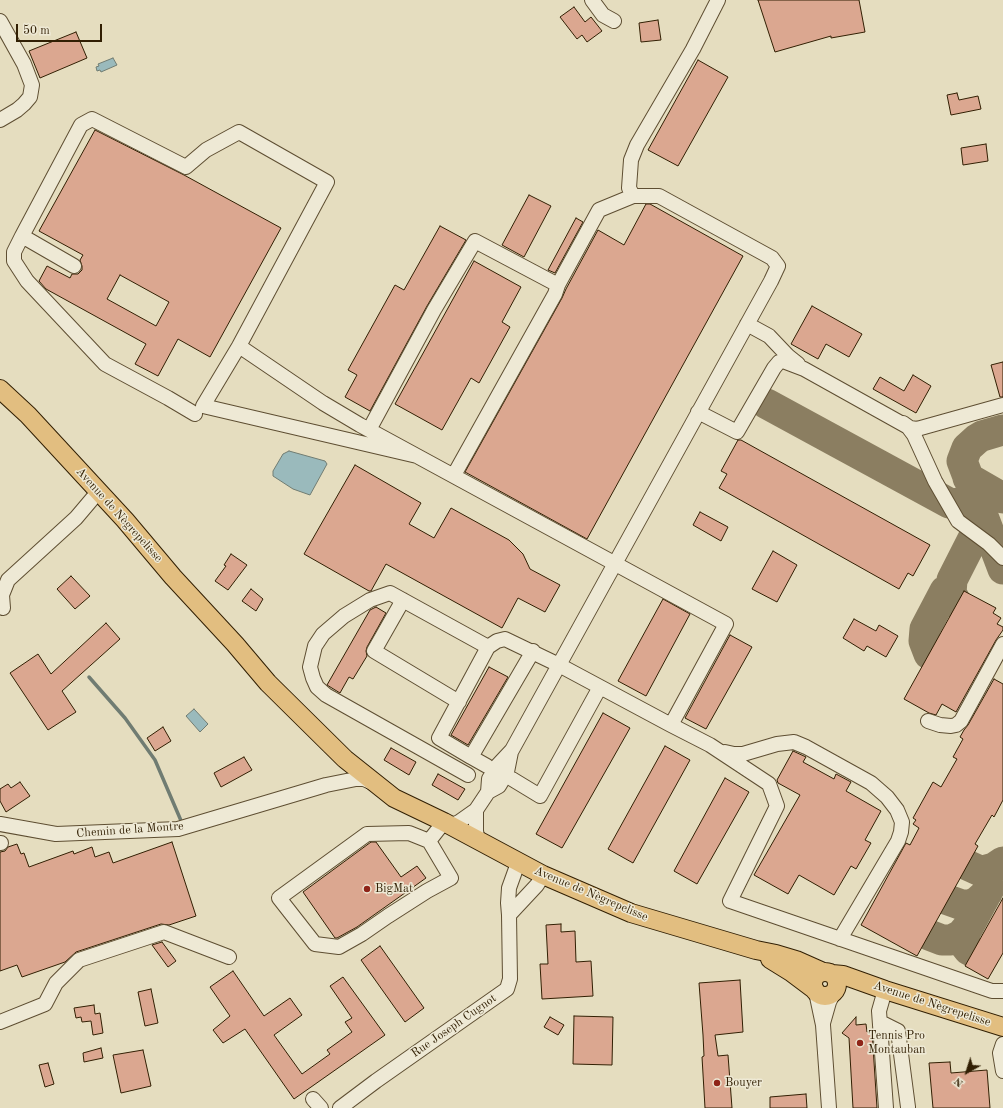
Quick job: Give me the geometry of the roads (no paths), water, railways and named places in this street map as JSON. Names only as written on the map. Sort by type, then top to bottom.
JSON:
[{"type":"main road","name":"Avenue de Nègrepelisse","points":[[0,389],[28,415],[125,520],[173,577],[235,644],[268,683],[345,759],[394,798],[443,822],[542,875],[631,913],[756,950],[796,960],[831,982],[843,975],[885,990],[1003,1027]]},
{"type":"main road","name":"Avenue de Nègrepelisse","points":[[235,644],[354,757],[380,778],[443,822]]},
{"type":"main road","name":"Avenue de Nègrepelisse","points":[[756,950],[791,972],[816,991]]},
{"type":"main road","points":[[816,991],[814,987],[814,979],[816,976],[831,982]]},
{"type":"street","points":[[592,0],[603,15],[614,21]]},
{"type":"street","points":[[633,196],[629,188],[631,160],[637,145],[693,49],[718,0]]},
{"type":"street","points":[[0,21],[24,64],[32,85],[30,97],[24,104],[0,120]]},
{"type":"street","points":[[195,414],[105,364],[27,281],[14,261],[14,252],[81,125],[92,119],[186,167],[206,150],[239,132],[327,182],[239,346],[203,406],[418,456]]},
{"type":"street","points":[[429,841],[443,822],[459,822],[476,810],[488,792],[499,786],[507,772],[512,750],[778,266],[772,258],[659,196],[633,196],[599,210],[558,285],[555,294],[454,475]]},
{"type":"street","points":[[22,236],[74,266]]},
{"type":"street","points":[[369,430],[434,310],[475,241],[558,285]]},
{"type":"street","points":[[747,324],[769,336],[788,356],[804,369]]},
{"type":"street","points":[[239,346],[323,403],[369,430],[726,624],[671,726]]},
{"type":"street","points":[[698,412],[737,432],[774,368],[779,362],[783,361],[804,369],[910,428],[917,429],[1003,405]]},
{"type":"street","points":[[903,423],[914,435],[935,481],[958,521],[989,544],[1003,558]]},
{"type":"street","points":[[3,608],[2,595],[8,580],[76,518],[98,492]]},
{"type":"street","points":[[468,775],[326,696],[317,688],[310,667],[316,646],[324,634],[344,616],[370,600],[390,593],[488,647]]},
{"type":"street","points":[[403,600],[374,651],[459,702]]},
{"type":"street","points":[[430,754],[488,647],[497,641],[505,639],[559,665],[671,726],[712,746],[734,754],[743,754],[777,744],[794,742],[806,746],[871,783],[887,797],[897,810],[902,822],[898,841],[840,939]]},
{"type":"street","points":[[928,721],[940,725],[952,726],[956,725],[960,721],[1003,644]]},
{"type":"street","points":[[471,757],[533,652]]},
{"type":"street","points":[[512,780],[540,796],[600,687]]},
{"type":"street","points":[[439,738],[487,766]]},
{"type":"street","points":[[712,746],[770,784],[777,806],[730,901],[992,991],[1003,991]]},
{"type":"street","name":"Chemin de la Montre","points":[[326,785],[344,773],[346,765],[345,759]]},
{"type":"street","name":"Chemin de la Montre","points":[[0,824],[56,834],[178,829],[326,785],[356,779],[364,779],[376,784]]},
{"type":"street","points":[[476,810],[476,831],[478,841]]},
{"type":"street","points":[[408,833],[429,841],[451,878],[427,891],[339,948],[315,944],[279,898],[367,834],[408,833]]},
{"type":"street","name":"Rue Joseph Cugnot","points":[[340,1108],[382,1076],[507,989],[510,980],[509,888],[518,863]]},
{"type":"street","points":[[509,915],[537,885],[542,875]]},
{"type":"street","points":[[0,1022],[45,1004],[56,983],[79,960],[164,932],[228,957]]},
{"type":"street","points":[[823,1025],[831,982]]},
{"type":"street","points":[[885,990],[879,1011],[886,1108]]},
{"type":"street","points":[[816,991],[823,1025],[829,1108]]},
{"type":"street","points":[[880,1022],[898,1031],[908,1107]]},
{"type":"street","points":[[1003,1044],[1000,1053],[1003,1071]]},
{"type":"water","points":[[113,58],[117,65],[101,72],[100,70],[97,71],[96,67],[99,66],[98,64]]},
{"type":"water","points":[[289,451],[325,461],[327,464],[310,495],[293,489],[273,476],[273,471],[283,454]]},
{"type":"water","points":[[194,709],[208,724],[200,732],[186,716]]},
{"type":"waterway","points":[[89,677],[125,718],[155,760],[182,823]]},
{"type":"place","name":"BigMat","points":[[367,889]]},
{"type":"place","name":"Tennis Pro Montauban","points":[[860,1043]]},
{"type":"place","name":"Bouyer","points":[[717,1083]]}]
